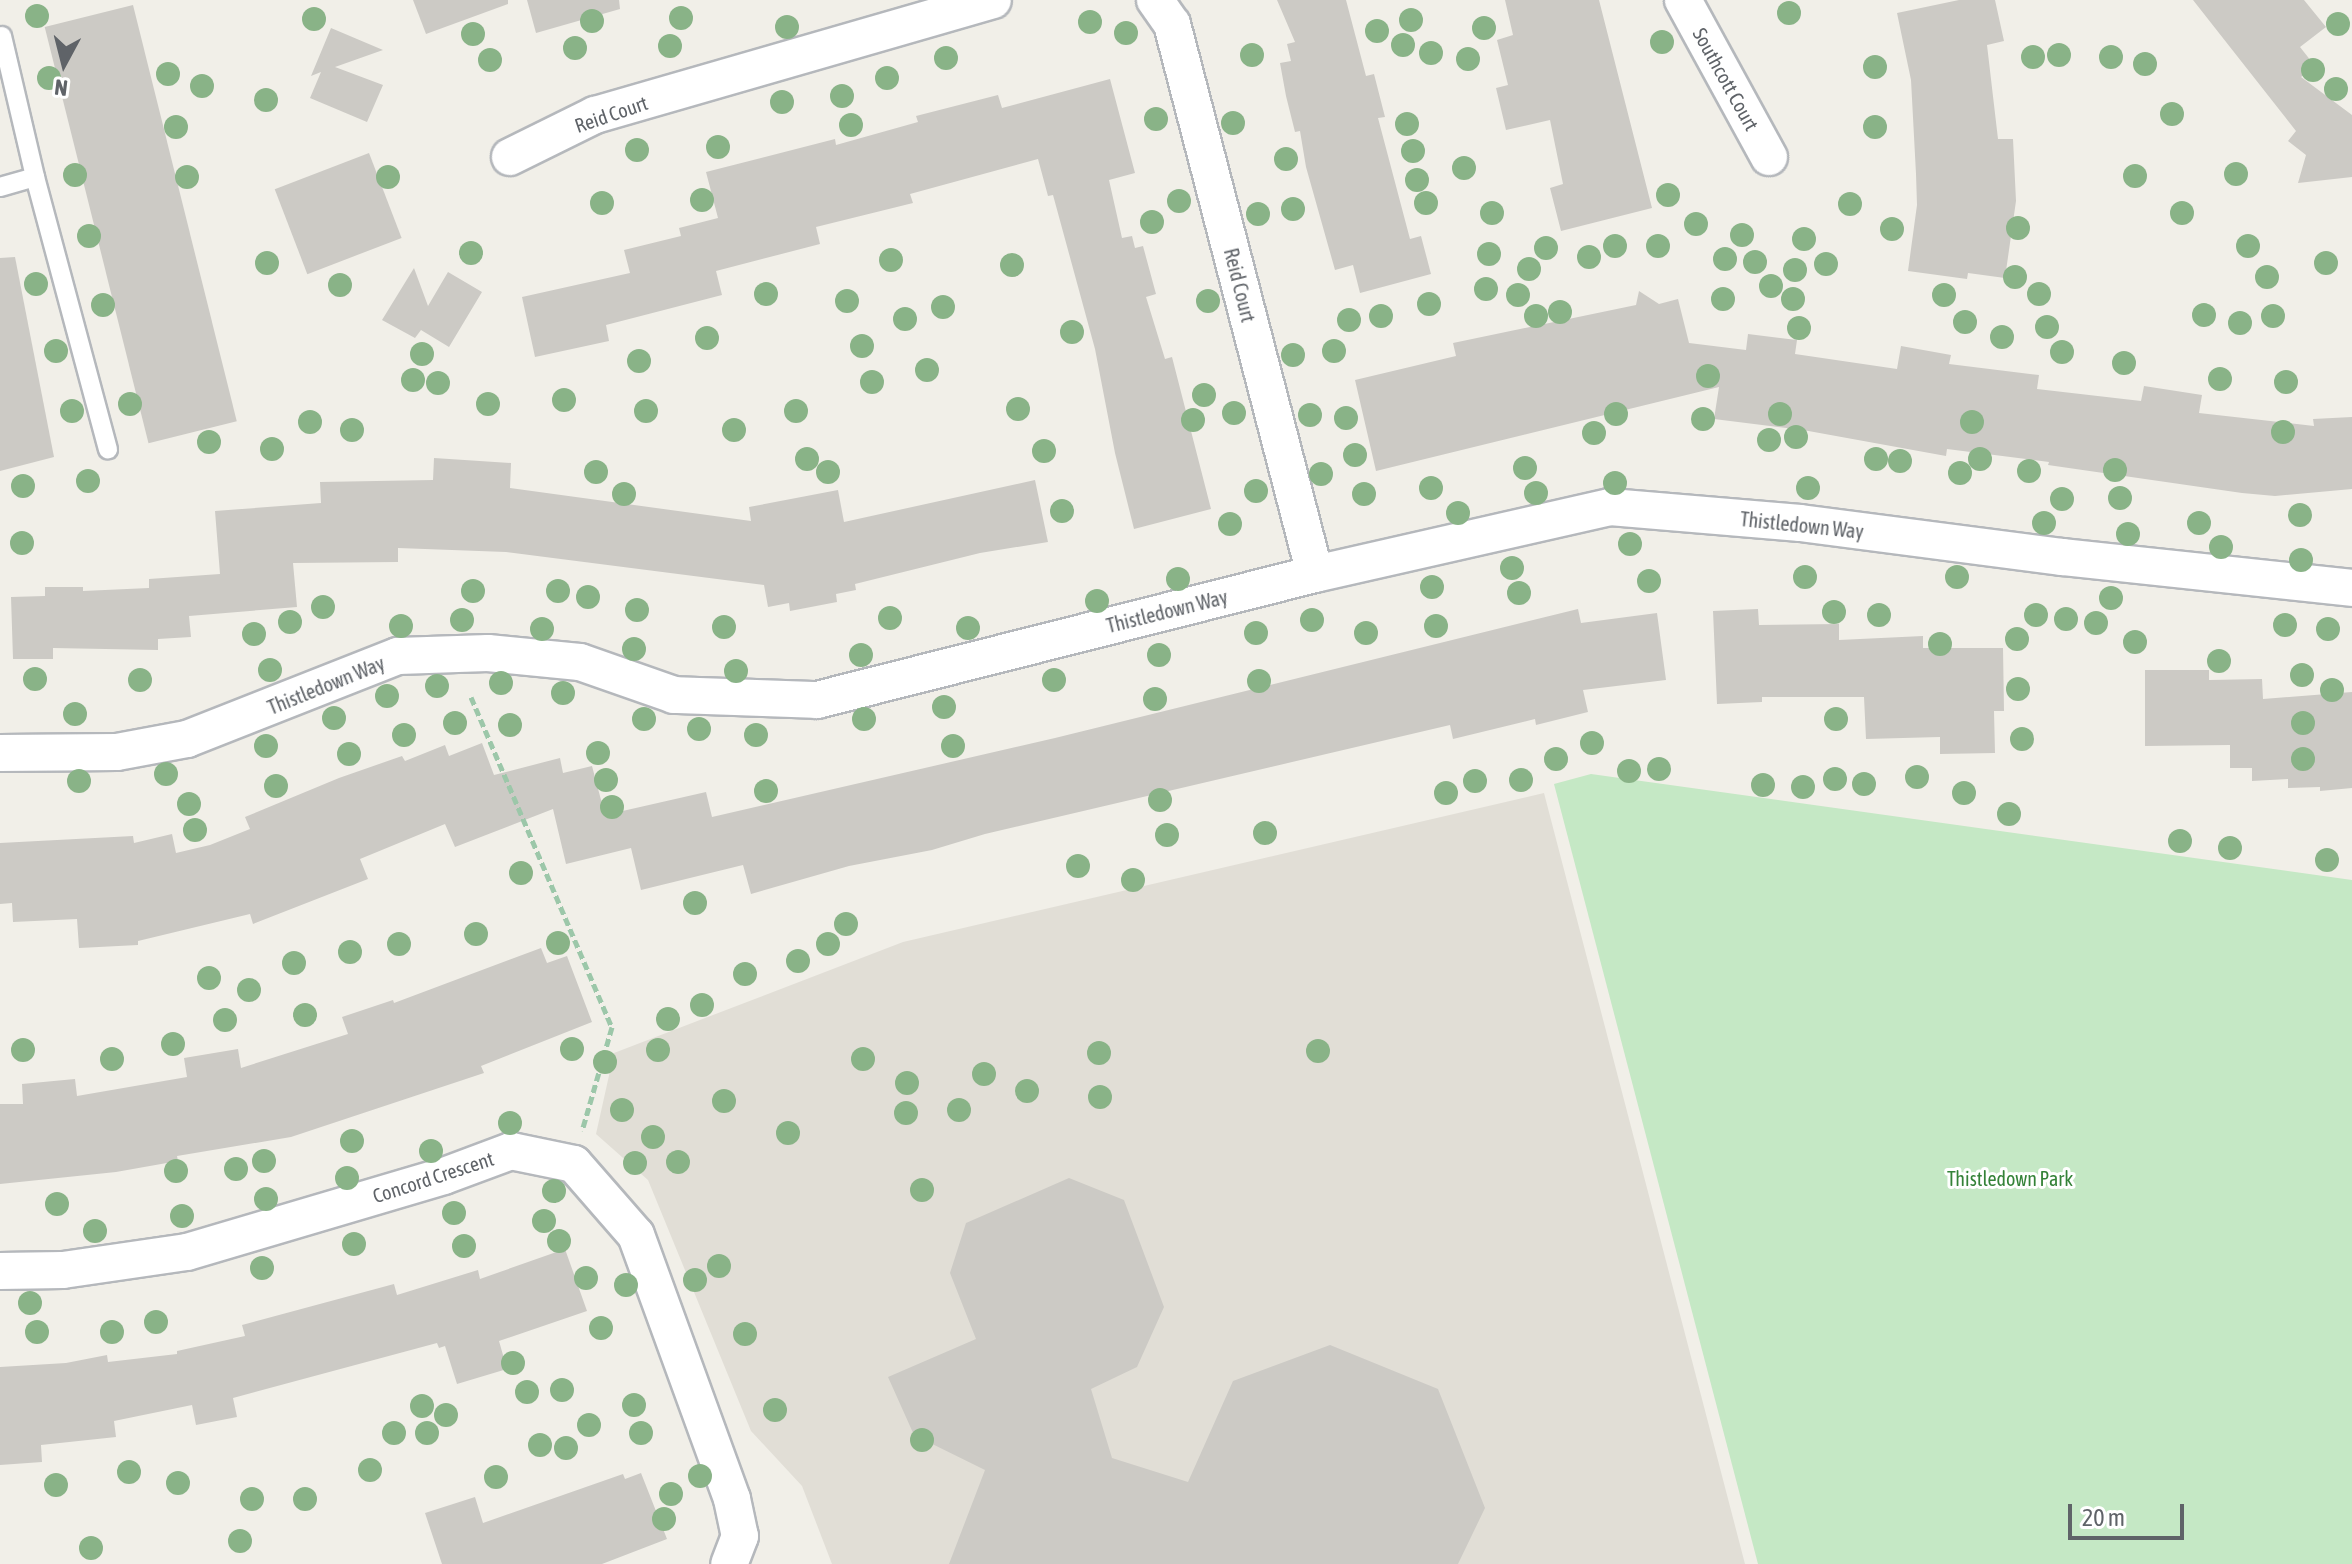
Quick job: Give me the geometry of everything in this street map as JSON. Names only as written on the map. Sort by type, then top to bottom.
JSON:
[{"type":"street","name":"Reid Court","points":[[510,157],[595,115],[993,0]]},
{"type":"street","name":"Reid Court","points":[[1155,0],[1172,24],[1315,574]]},
{"type":"street","name":"Southcott Court","points":[[1683,0],[1769,157]]},
{"type":"street","name":"Thistledown Way","points":[[0,753],[117,752],[187,739],[398,656],[488,653],[564,660],[580,662],[674,695],[817,700],[1315,574],[1610,507],[1800,523],[2063,557],[2352,588]]},
{"type":"street","name":"Concord Crescent","points":[[0,1271],[63,1270],[187,1252],[444,1176],[511,1151],[574,1164]]},
{"type":"street","points":[[574,1164],[636,1235],[719,1454],[732,1499],[740,1536],[729,1564]]},
{"type":"lane","points":[[2,36],[35,177],[108,449]]},
{"type":"lane","points":[[0,187],[35,177]]},
{"type":"path","points":[[471,697],[612,1027],[574,1164]]},
{"type":"shaded area","points":[[1544,793],[1745,1564],[832,1564],[802,1486],[751,1431],[648,1180],[596,1134],[614,1053],[903,942]]},
{"type":"green space","name":"Thistledown Park","points":[[1591,774],[2352,880],[2352,1564],[1758,1564],[1554,784]]},
{"type":"building","points":[[413,0],[508,0],[508,4],[426,34]]},
{"type":"building","points":[[527,0],[619,0],[620,9],[536,33]]},
{"type":"building","points":[[1277,0],[1346,0],[1366,76],[1374,74],[1385,117],[1378,118],[1410,239],[1421,236],[1431,274],[1360,293],[1353,265],[1335,270],[1306,167],[1300,131],[1295,132],[1286,96],[1280,63],[1291,61],[1287,44],[1295,42]]},
{"type":"building","points":[[1505,0],[1599,0],[1652,208],[1561,231],[1550,188],[1563,184],[1550,120],[1506,130],[1496,88],[1508,85],[1497,40],[1513,35]]},
{"type":"building","points":[[1959,0],[1995,0],[2004,41],[1987,45],[1998,139],[2013,139],[2016,201],[2005,278],[1968,273],[1967,279],[1908,271],[1917,205],[1916,174],[1911,80],[1897,13]]},
{"type":"building","points":[[2193,0],[2304,0],[2326,27],[2300,47],[2315,66],[2301,77],[2352,115],[2352,177],[2298,183],[2306,155],[2288,141],[2296,131]]},
{"type":"building","points":[[133,5],[237,421],[148,443],[45,27]]},
{"type":"building","points":[[331,28],[383,50],[335,67],[383,85],[367,122],[310,98],[321,72],[311,76]]},
{"type":"building","points":[[1110,79],[1135,173],[1109,180],[1122,238],[1132,236],[1135,248],[1143,246],[1156,294],[1146,297],[1165,359],[1172,357],[1211,509],[1134,529],[1115,453],[1095,349],[1053,195],[1048,196],[1038,159],[910,194],[913,203],[816,227],[820,244],[716,271],[722,295],[606,325],[609,341],[535,357],[522,297],[630,273],[624,250],[681,236],[679,228],[718,218],[706,172],[835,139],[836,145],[918,122],[916,116],[998,95],[1002,108]]},
{"type":"building","points":[[369,153],[402,238],[307,274],[275,189]]},
{"type":"building","points":[[15,257],[54,457],[0,471],[0,258]]},
{"type":"building","points":[[414,268],[428,306],[448,272],[482,292],[449,347],[421,330],[415,338],[382,320]]},
{"type":"building","points":[[1639,291],[1659,304],[1678,299],[1689,343],[1746,350],[1748,334],[1797,340],[1795,354],[1897,369],[1901,346],[1951,355],[1949,364],[2039,375],[2037,389],[2141,401],[2144,386],[2202,395],[2199,413],[2314,426],[2313,419],[2352,417],[2352,489],[2275,496],[2242,493],[1947,449],[1946,456],[1803,430],[1714,419],[1719,387],[1376,471],[1355,380],[1456,356],[1453,343],[1636,305]]},
{"type":"building","points":[[434,458],[511,463],[510,488],[751,521],[749,507],[838,490],[844,522],[1035,480],[1048,542],[980,553],[855,584],[856,590],[836,594],[837,602],[790,611],[789,603],[768,607],[764,585],[506,552],[398,548],[398,562],[293,563],[297,607],[189,616],[191,637],[158,639],[158,650],[53,648],[53,659],[13,659],[11,597],[45,596],[45,587],[83,587],[83,591],[149,588],[149,579],[220,574],[215,511],[321,503],[320,482],[433,480]]},
{"type":"building","points":[[1578,609],[1581,623],[1657,613],[1666,680],[1583,690],[1588,712],[1536,725],[1535,719],[1453,739],[1450,725],[985,834],[932,850],[849,866],[751,894],[743,865],[641,890],[631,848],[566,864],[553,809],[455,847],[445,824],[360,859],[368,879],[253,924],[250,914],[138,941],[138,945],[79,948],[77,919],[13,922],[12,903],[0,904],[0,843],[133,836],[134,843],[172,834],[176,853],[210,845],[250,829],[245,817],[339,778],[402,756],[405,761],[445,745],[449,756],[482,743],[494,775],[560,758],[563,773],[592,766],[605,815],[706,792],[712,817],[1055,738]]},
{"type":"building","points":[[1758,609],[1759,625],[1839,624],[1839,640],[1923,636],[1923,648],[2003,648],[2004,711],[1994,711],[1995,753],[1940,754],[1940,737],[1866,739],[1864,697],[1762,697],[1762,702],[1717,704],[1713,611]]},
{"type":"building","points":[[2145,670],[2209,670],[2209,680],[2262,679],[2263,699],[2352,692],[2352,788],[2320,791],[2320,787],[2288,788],[2288,779],[2252,781],[2252,768],[2230,768],[2230,745],[2145,746]]},
{"type":"building","points":[[541,948],[547,963],[567,956],[592,1022],[481,1066],[484,1073],[291,1137],[177,1156],[178,1161],[116,1172],[0,1184],[0,1104],[23,1104],[22,1084],[75,1079],[77,1096],[187,1077],[184,1058],[238,1049],[241,1068],[348,1034],[342,1017],[393,1000],[394,1003]]},
{"type":"building","points":[[1069,1178],[1124,1200],[1164,1307],[1137,1367],[1091,1389],[1112,1458],[1188,1482],[1233,1381],[1330,1345],[1438,1389],[1485,1508],[1458,1564],[949,1564],[985,1470],[914,1435],[888,1377],[976,1339],[950,1273],[966,1223]]},
{"type":"building","points":[[565,1249],[587,1311],[499,1341],[507,1369],[457,1384],[445,1346],[439,1348],[437,1343],[233,1398],[237,1417],[196,1425],[192,1405],[114,1421],[116,1437],[41,1445],[42,1462],[0,1465],[0,1367],[66,1363],[107,1355],[108,1362],[177,1354],[177,1351],[245,1336],[242,1325],[394,1284],[397,1295],[478,1270],[480,1279]]},
{"type":"building","points":[[641,1473],[667,1539],[602,1564],[442,1564],[425,1513],[475,1497],[483,1523],[623,1474],[625,1479]]}]
